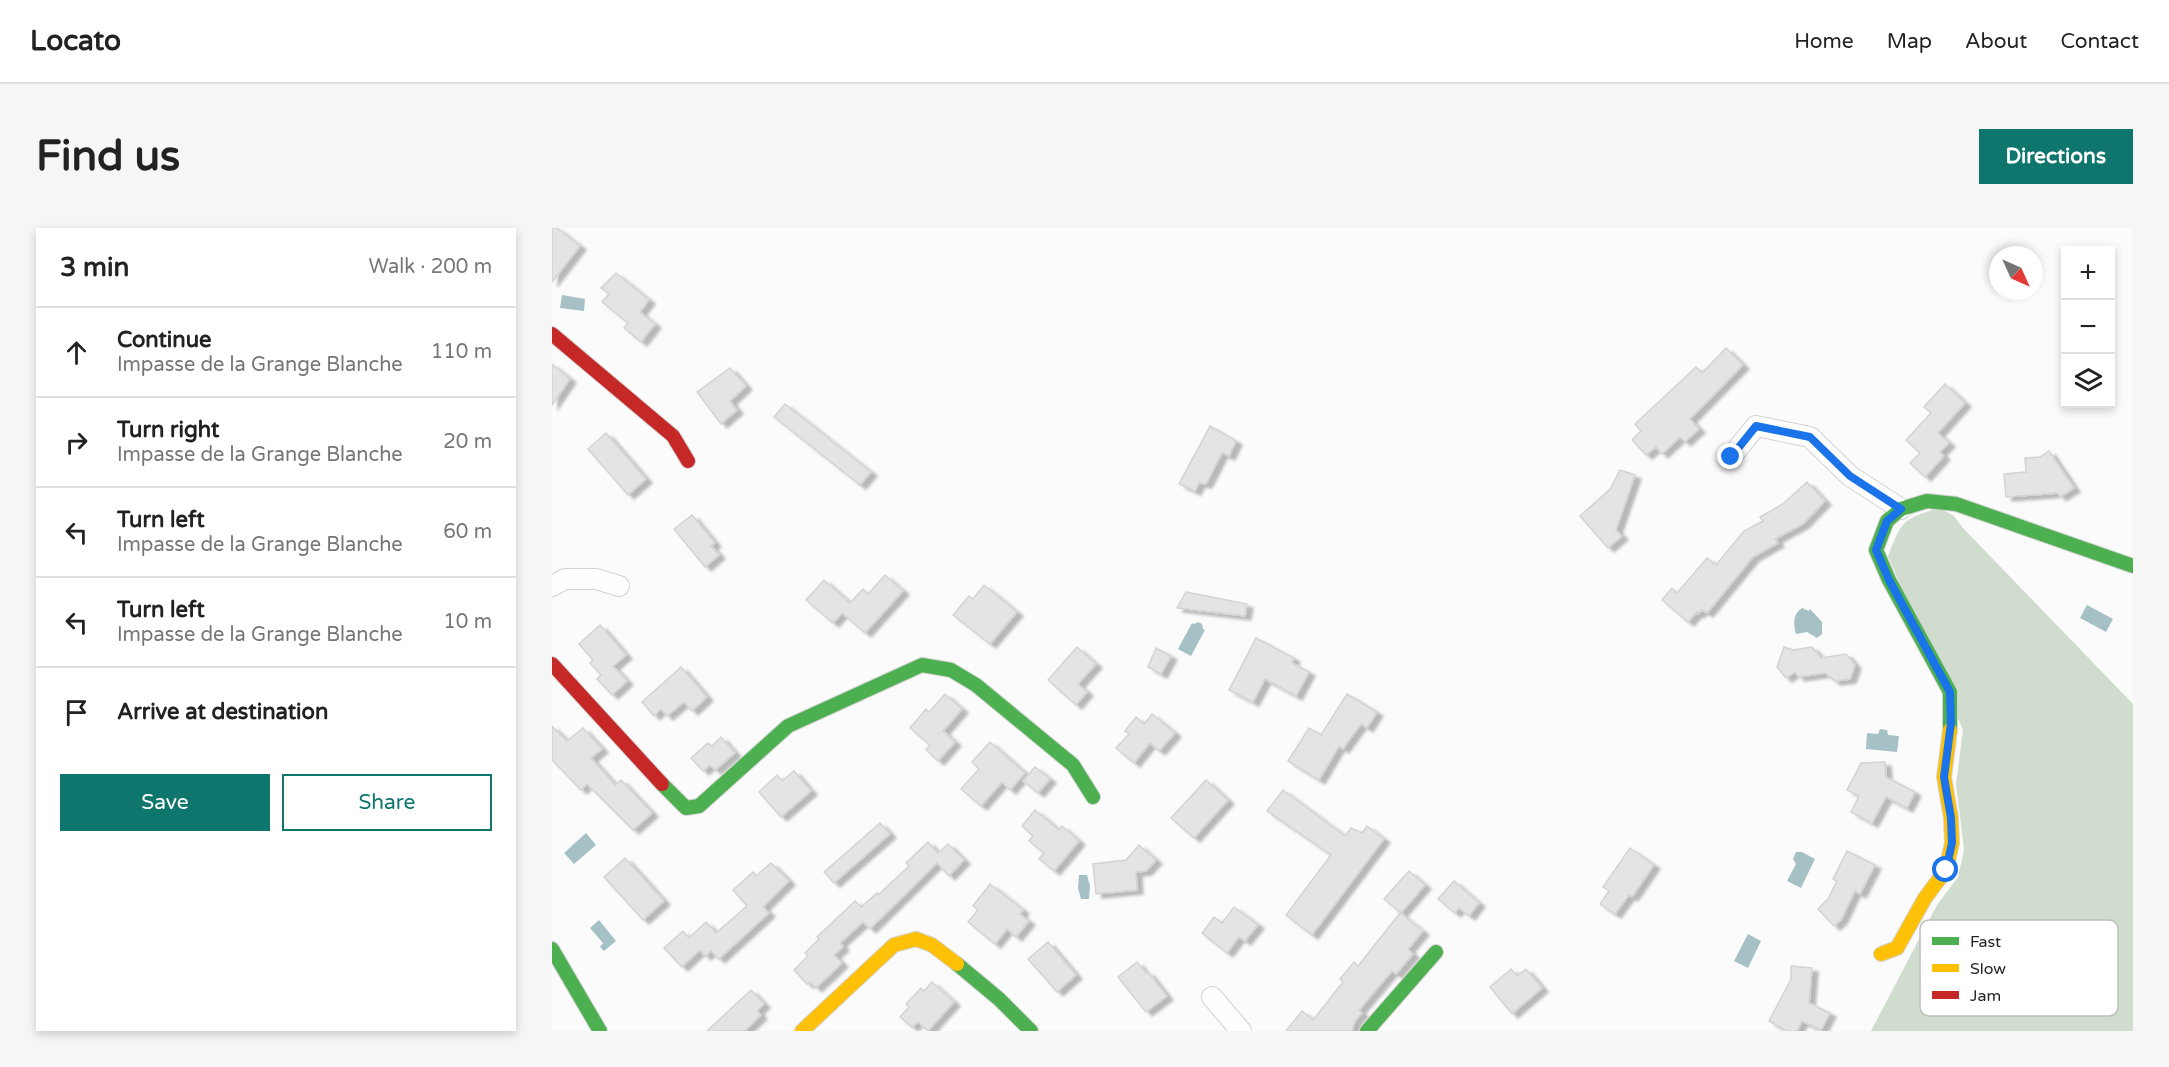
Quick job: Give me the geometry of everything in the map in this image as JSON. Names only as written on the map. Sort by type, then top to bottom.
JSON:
[{"type":"street","points":[[552,334],[673,435],[688,461]]},
{"type":"street","points":[[1731,457],[1756,426],[1810,437],[1850,476],[1901,509]]},
{"type":"street","points":[[1881,954],[1897,948],[1925,898],[1946,870],[1952,843],[1951,818],[1944,777],[1951,723],[1950,692],[1889,580],[1876,550],[1887,521],[1901,509],[1927,501],[1956,504],[2133,566]]},
{"type":"street","points":[[552,586],[565,579],[596,579],[619,586]]},
{"type":"street","points":[[552,664],[686,808],[699,807],[788,726],[922,664],[951,670],[976,685],[1072,765],[1093,797]]},
{"type":"street","points":[[802,1031],[894,945],[916,939],[932,945],[954,962],[999,999],[1031,1031]]},
{"type":"street","points":[[552,949],[600,1031]]},
{"type":"street","points":[[1367,1031],[1436,952]]},
{"type":"street","points":[[1212,997],[1241,1031]]},
{"type":"green space","points":[[1939,508],[1954,516],[2133,704],[2133,1031],[1871,1031],[1920,937],[1920,1016],[2118,1016],[2118,920],[1929,920],[1937,905],[1958,877],[1964,850],[1956,784],[1963,730],[1888,556],[1901,528],[1917,515]]},
{"type":"water","points":[[562,295],[585,299],[584,311],[560,308]]},
{"type":"water","points":[[2087,605],[2113,619],[2106,632],[2080,618]]},
{"type":"water","points":[[1802,608],[1809,611],[1810,609],[1822,622],[1822,634],[1817,638],[1807,632],[1796,634],[1794,619]]},
{"type":"water","points":[[1198,622],[1205,630],[1191,656],[1178,649],[1192,623]]},
{"type":"water","points":[[1880,729],[1887,730],[1888,735],[1899,736],[1897,752],[1866,749],[1867,733],[1878,734]]},
{"type":"water","points":[[586,833],[596,845],[574,864],[564,853]]},
{"type":"water","points":[[1796,852],[1802,852],[1815,859],[1801,888],[1787,881],[1796,864],[1793,859]]},
{"type":"water","points":[[1079,875],[1087,875],[1090,886],[1089,899],[1081,899],[1078,888]]},
{"type":"water","points":[[599,920],[616,941],[604,951],[600,947],[603,943],[590,928]]},
{"type":"water","points":[[1748,934],[1761,941],[1748,968],[1734,961]]},
{"type":"building","points":[[552,228],[557,228],[580,246],[552,282]]},
{"type":"building","points":[[616,273],[649,300],[640,312],[655,324],[641,342],[624,328],[628,323],[602,302],[609,294],[601,288]]},
{"type":"building","points":[[1726,348],[1743,365],[1690,419],[1699,429],[1685,442],[1680,437],[1662,454],[1656,447],[1646,455],[1632,440],[1641,431],[1635,424],[1696,367],[1702,373]]},
{"type":"building","points":[[552,364],[570,379],[552,405]]},
{"type":"building","points":[[730,368],[746,386],[730,401],[737,410],[721,424],[697,392]]},
{"type":"building","points":[[1945,384],[1965,403],[1938,433],[1949,443],[1940,452],[1944,456],[1925,477],[1910,463],[1920,453],[1906,440],[1931,413],[1924,407]]},
{"type":"building","points":[[785,404],[871,472],[860,485],[774,417]]},
{"type":"building","points":[[1210,426],[1236,441],[1229,456],[1222,453],[1206,484],[1199,483],[1195,491],[1179,484]]},
{"type":"building","points":[[606,433],[646,479],[628,495],[588,449]]},
{"type":"building","points":[[2049,451],[2074,488],[2060,497],[2058,493],[2006,497],[2004,474],[2026,472],[2025,458],[2040,457]]},
{"type":"building","points":[[1620,470],[1635,475],[1616,530],[1622,536],[1608,548],[1580,516],[1610,489]]},
{"type":"building","points":[[1807,482],[1825,501],[1803,524],[1775,539],[1778,543],[1753,557],[1707,613],[1702,610],[1698,614],[1697,612],[1688,622],[1662,600],[1672,588],[1677,593],[1707,558],[1716,565],[1744,531],[1763,521],[1760,517],[1783,504]]},
{"type":"building","points":[[692,515],[715,543],[711,546],[719,555],[705,567],[674,529]]},
{"type":"building","points":[[885,575],[903,591],[865,633],[842,613],[833,623],[806,600],[824,580],[850,603],[863,589],[868,594]]},
{"type":"building","points":[[984,585],[1017,612],[990,644],[953,615],[969,596],[973,599]]},
{"type":"building","points":[[1186,592],[1247,604],[1245,616],[1177,608]]},
{"type":"building","points":[[600,625],[626,655],[613,666],[627,681],[612,695],[597,679],[601,675],[590,663],[593,660],[579,644]]},
{"type":"building","points":[[1256,638],[1294,658],[1292,663],[1309,672],[1296,696],[1265,679],[1253,702],[1229,690]]},
{"type":"building","points":[[1077,647],[1096,664],[1078,684],[1087,692],[1076,705],[1048,680]]},
{"type":"building","points":[[1784,647],[1793,650],[1812,647],[1821,658],[1846,654],[1855,665],[1850,679],[1835,681],[1825,673],[1799,677],[1795,672],[1786,678],[1777,667]]},
{"type":"building","points":[[1156,648],[1171,656],[1161,674],[1148,667]]},
{"type":"building","points":[[681,667],[707,697],[692,711],[684,702],[667,716],[661,709],[654,716],[642,702]]},
{"type":"building","points":[[945,694],[962,709],[943,731],[955,742],[938,761],[926,750],[930,745],[910,728],[926,709],[929,712]]},
{"type":"building","points":[[1347,694],[1377,712],[1367,728],[1361,724],[1343,749],[1339,746],[1319,780],[1288,761],[1309,728],[1321,735]]},
{"type":"building","points":[[1152,714],[1175,733],[1159,751],[1150,743],[1134,763],[1116,748],[1129,734],[1125,731],[1136,717],[1144,724]]},
{"type":"building","points":[[552,726],[567,741],[583,728],[602,749],[591,758],[615,785],[621,780],[652,813],[633,830],[587,784],[581,790],[552,760]]},
{"type":"building","points":[[721,737],[735,753],[715,770],[710,765],[703,771],[691,758],[708,743],[712,746]]},
{"type":"building","points":[[990,742],[1025,773],[1010,790],[1002,782],[981,806],[961,789],[979,769],[972,762]]},
{"type":"building","points":[[1885,762],[1886,777],[1915,792],[1907,808],[1886,797],[1872,823],[1851,812],[1859,796],[1847,790],[1861,763]]},
{"type":"building","points":[[1035,767],[1050,779],[1038,793],[1023,781]]},
{"type":"building","points":[[794,771],[811,791],[781,817],[759,792],[777,775],[782,781]]},
{"type":"building","points":[[1206,780],[1228,800],[1194,838],[1171,818]]},
{"type":"building","points":[[1283,790],[1345,836],[1351,828],[1362,833],[1367,826],[1384,839],[1312,935],[1286,915],[1331,855],[1267,811]]},
{"type":"building","points":[[1035,810],[1059,830],[1062,826],[1079,841],[1054,871],[1039,859],[1044,853],[1029,841],[1033,836],[1022,826]]},
{"type":"building","points":[[880,823],[890,834],[834,883],[824,872]]},
{"type":"building","points":[[928,842],[938,853],[948,844],[964,860],[949,876],[937,863],[870,929],[863,922],[840,943],[843,947],[834,955],[842,963],[816,988],[810,982],[807,984],[794,970],[808,956],[805,953],[819,939],[817,937],[855,901],[861,907],[877,893],[878,895],[909,866],[906,863]]},
{"type":"building","points":[[1139,845],[1156,860],[1146,871],[1136,872],[1137,890],[1096,894],[1093,864],[1126,860]]},
{"type":"building","points":[[1630,848],[1654,865],[1632,897],[1629,895],[1615,914],[1600,904],[1609,891],[1603,887]]},
{"type":"building","points":[[1847,851],[1875,865],[1860,894],[1855,891],[1841,920],[1834,926],[1818,909],[1828,899],[1837,881],[1833,879]]},
{"type":"building","points":[[625,858],[664,901],[643,920],[604,877]]},
{"type":"building","points":[[771,863],[789,881],[763,907],[769,913],[719,959],[711,951],[705,956],[700,950],[682,967],[664,948],[683,931],[689,938],[706,922],[716,933],[747,906],[733,890],[753,872],[756,876]]},
{"type":"building","points":[[1409,871],[1425,885],[1401,913],[1384,899]]},
{"type":"building","points":[[1454,881],[1479,903],[1469,916],[1459,908],[1455,913],[1438,899]]},
{"type":"building","points":[[990,884],[1023,910],[1020,914],[1029,921],[1016,937],[1007,929],[995,944],[968,922],[978,910],[973,906]]},
{"type":"building","points":[[1234,907],[1258,925],[1245,941],[1239,937],[1227,953],[1202,933],[1214,917],[1222,923]]},
{"type":"building","points":[[1400,913],[1423,931],[1408,949],[1413,954],[1396,974],[1392,971],[1359,1010],[1362,1013],[1355,1021],[1352,1031],[1286,1031],[1302,1011],[1313,1020],[1343,982],[1340,979],[1354,962],[1358,966]]},
{"type":"building","points":[[1048,942],[1076,975],[1057,992],[1028,959]]},
{"type":"building","points":[[1137,962],[1167,996],[1146,1012],[1118,977]]},
{"type":"building","points":[[1791,966],[1812,968],[1809,1003],[1830,1013],[1821,1030],[1802,1021],[1797,1031],[1787,1031],[1769,1021],[1791,979]]},
{"type":"building","points":[[1511,969],[1517,976],[1526,969],[1542,988],[1512,1014],[1490,987]]},
{"type":"building","points":[[932,982],[954,1002],[928,1031],[918,1022],[912,1027],[900,1017],[909,1007],[906,1004],[921,988],[924,991]]},
{"type":"building","points":[[751,990],[764,1004],[757,1011],[761,1015],[747,1029],[744,1031],[707,1031]]},
{"type":"traffic: fast","points":[[1950,730],[1950,692],[1889,580],[1876,550],[1887,521],[1901,509],[1927,501],[1956,504],[2133,566]]},
{"type":"traffic: fast","points":[[662,784],[686,808],[699,806],[788,726],[922,665],[951,670],[976,685],[1073,765],[1093,797]]},
{"type":"traffic: fast","points":[[552,949],[600,1031]]},
{"type":"traffic: fast","points":[[1367,1031],[1436,952]]},
{"type":"traffic: fast","points":[[957,964],[999,999],[1031,1031]]},
{"type":"traffic: slow","points":[[1881,954],[1897,948],[1925,898],[1946,870],[1952,843],[1951,818],[1944,777],[1950,730]]},
{"type":"traffic: slow","points":[[802,1031],[894,945],[916,939],[932,945],[957,964]]},
{"type":"traffic: jam","points":[[552,334],[673,436],[688,461]]},
{"type":"traffic: jam","points":[[552,664],[662,784]]},
{"type":"route","points":[[1731,457],[1756,426],[1810,437],[1850,476],[1901,509],[1887,521],[1876,550],[1889,580],[1950,692],[1951,723],[1944,777],[1951,818],[1952,843],[1946,870]]}]
